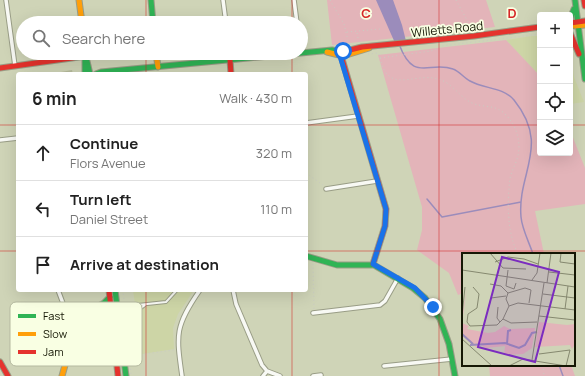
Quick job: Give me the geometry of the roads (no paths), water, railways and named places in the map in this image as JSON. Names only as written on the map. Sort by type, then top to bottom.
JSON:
[{"type":"street","points":[[6,0],[15,66]]},
{"type":"street","points":[[79,0],[81,16]]},
{"type":"street","points":[[151,0],[152,16]]},
{"type":"street","points":[[223,0],[225,16]]},
{"type":"street","points":[[294,0],[296,16]]},
{"type":"street","points":[[573,14],[574,0]]},
{"type":"street","points":[[574,0],[585,79]]},
{"type":"street","points":[[584,0],[585,6]]},
{"type":"street","points":[[573,26],[585,21]]},
{"type":"street","points":[[573,23],[585,25]]},
{"type":"street","name":"Willetts Road","points":[[308,53],[322,52],[340,54],[372,47],[537,29]]},
{"type":"street","points":[[573,40],[580,56],[585,79]]},
{"type":"street","points":[[340,54],[386,217],[382,238],[373,264]]},
{"type":"street","points":[[0,68],[50,60]]},
{"type":"street","points":[[85,60],[85,72]]},
{"type":"street","points":[[86,60],[90,72]]},
{"type":"street","points":[[157,60],[158,67]]},
{"type":"street","points":[[230,60],[231,72]]},
{"type":"street","name":"Willetts Road","points":[[109,72],[230,60]]},
{"type":"street","points":[[308,123],[358,116]]},
{"type":"street","points":[[0,140],[16,138]]},
{"type":"street","points":[[326,189],[377,181]]},
{"type":"street","points":[[308,257],[339,265],[373,264],[415,288],[433,307],[446,330],[454,376]]},
{"type":"street","points":[[313,313],[380,305],[385,301],[398,278]]},
{"type":"street","points":[[59,292],[62,302]]},
{"type":"street","points":[[110,292],[111,302]]},
{"type":"street","points":[[115,292],[117,302]]},
{"type":"street","points":[[182,376],[178,350],[178,333],[182,319],[199,292]]},
{"type":"street","points":[[233,292],[236,304],[257,356],[267,371],[280,376]]},
{"type":"street","points":[[105,302],[110,297]]},
{"type":"street","points":[[384,366],[452,358]]},
{"type":"street","points":[[0,362],[8,376]]},
{"type":"street","points":[[62,376],[66,366]]},
{"type":"street","points":[[117,366],[118,376]]},
{"type":"street","points":[[125,366],[126,376]]},
{"type":"street","points":[[263,376],[267,371]]},
{"type":"street","points":[[313,376],[321,375]]},
{"type":"lane","points":[[142,306],[166,302],[175,292]]},
{"type":"waterway","points":[[399,44],[410,64],[423,68],[444,67],[453,69],[475,84],[499,90],[510,96],[525,116],[530,131],[531,145],[530,159],[523,186],[521,217],[524,231],[533,253]]},
{"type":"waterway","points":[[427,199],[442,217],[521,202]]},
{"type":"waterway","points":[[559,366],[563,376]]}]
